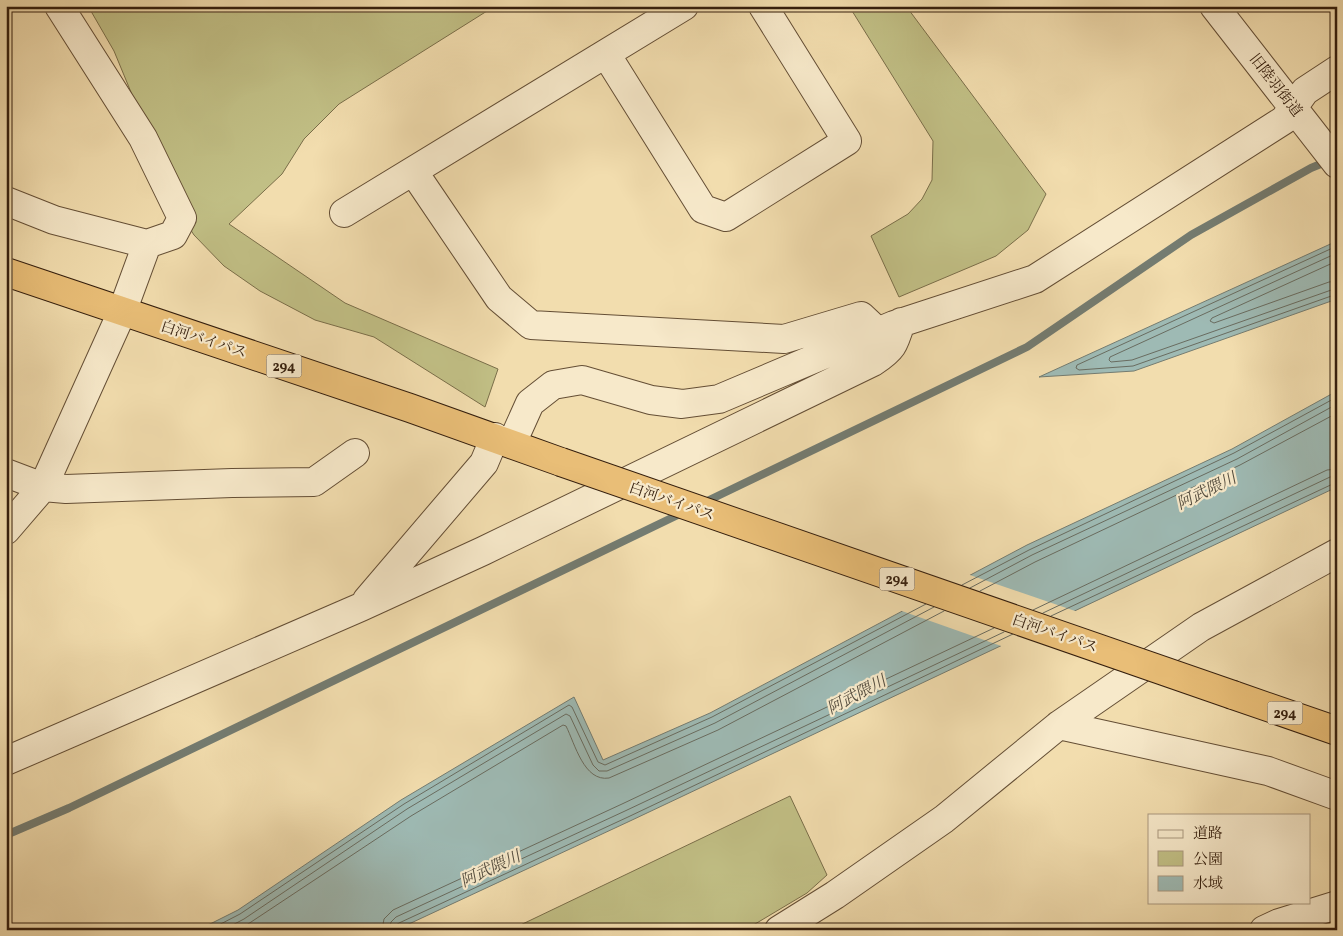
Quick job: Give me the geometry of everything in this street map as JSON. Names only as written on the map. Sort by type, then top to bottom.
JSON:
[{"type":"highway","name":"白河バイパス","points":[[6,272],[503,440],[561,462],[1337,731]]},
{"type":"street","points":[[6,201],[54,220],[147,244],[173,235],[182,218],[143,138],[59,6]]},
{"type":"street","points":[[344,213],[684,6]]},
{"type":"street","points":[[606,54],[703,209],[726,217],[847,141],[763,6]]},
{"type":"street","name":"旧陸羽街道","points":[[1214,6],[1337,164]]},
{"type":"street","points":[[361,607],[503,440],[530,402],[553,385],[582,380],[650,400],[682,404],[720,399],[889,327],[1035,280],[1284,120],[1305,91],[1337,70]]},
{"type":"street","points":[[6,761],[361,607],[483,551],[873,362],[895,344],[889,327],[861,316],[784,339],[531,325],[499,298],[413,171]]},
{"type":"street","points":[[6,530],[44,487],[122,312],[147,244]]},
{"type":"street","points":[[6,473],[44,487],[66,489],[314,482],[355,453]]},
{"type":"street","points":[[779,930],[835,895],[944,819],[1059,725],[1201,627],[1337,553]]},
{"type":"street","points":[[1059,725],[1268,771],[1337,796]]},
{"type":"street","points":[[1264,930],[1279,923],[1337,905]]},
{"type":"green space","points":[[88,6],[495,6],[339,104],[304,139],[282,174],[229,224],[345,303],[498,369],[485,407],[374,337],[315,320],[260,291],[224,266],[194,235],[183,218],[114,51]]},
{"type":"green space","points":[[849,6],[906,6],[1046,194],[1028,230],[996,256],[899,297],[871,236],[908,214],[922,199],[932,180],[933,141]]},
{"type":"green space","points":[[790,796],[827,875],[807,893],[745,930],[510,930]]},
{"type":"water","points":[[1337,241],[1337,299],[1134,371],[1039,377]]},
{"type":"water","name":"阿武隈川","points":[[1337,391],[1337,487],[396,930],[198,930],[238,910],[401,800],[574,697],[603,760],[710,713],[1027,545],[1232,449]]},
{"type":"pier","points":[[967,574],[1078,612],[1004,647],[899,610]]},
{"type":"waterway","points":[[703,503],[1027,347],[1191,235],[1311,168],[1328,161]]},
{"type":"waterway","points":[[6,835],[69,808],[684,512]]}]
